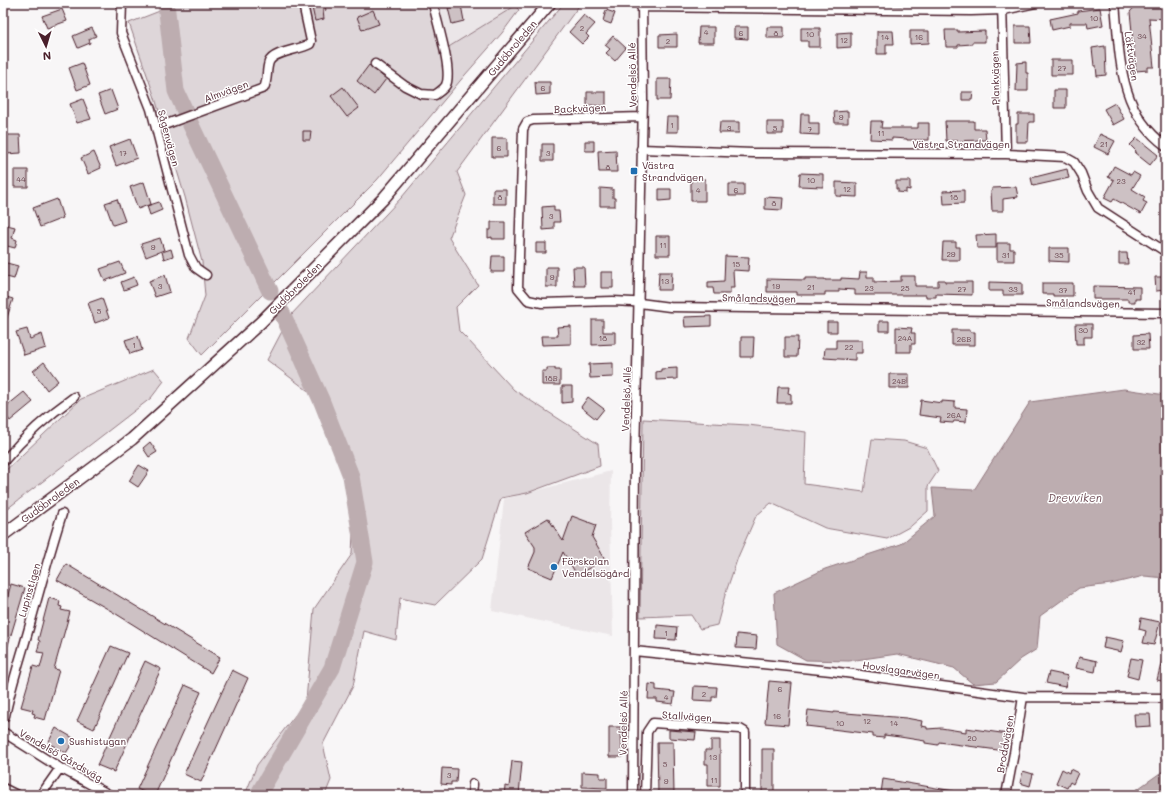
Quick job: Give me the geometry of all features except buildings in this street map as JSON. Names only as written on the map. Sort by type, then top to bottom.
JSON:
[{"type":"main road","name":"Gudöbroleden","points":[[3,535],[132,439],[261,322],[382,199],[550,3]]},
{"type":"street","name":"Sågenvägen","points":[[122,3],[121,33],[151,108],[189,255],[196,268],[206,275]]},
{"type":"street","points":[[375,64],[405,86],[421,94],[435,95],[446,86],[448,73],[433,3]]},
{"type":"street","points":[[642,5],[883,6],[971,11],[1036,3]]},
{"type":"street","name":"Läktvägen","points":[[1115,3],[1122,77],[1133,108],[1143,124],[1166,146]]},
{"type":"street","name":"Almvägen","points":[[156,128],[264,88],[271,60],[278,55],[310,44],[311,41],[303,4]]},
{"type":"street","name":"Vendelsö Allé","points":[[632,795],[635,452],[642,117],[642,5]]},
{"type":"street","name":"Plankvägen","points":[[1003,6],[1006,154]]},
{"type":"street","name":"Backvägen","points":[[523,129],[527,122],[533,120],[642,117]]},
{"type":"street","name":"Smålandsvägen","points":[[523,129],[518,288],[528,300],[542,303],[613,301],[670,308],[1166,313]]},
{"type":"street","name":"Västra Strandvägen","points":[[641,149],[753,153],[1006,154],[1065,157],[1074,162],[1098,208],[1166,252]]},
{"type":"street","points":[[3,462],[18,444],[52,413],[74,397]]},
{"type":"street","name":"Lupinstigen","points":[[3,718],[5,716],[14,676],[62,514]]},
{"type":"street","name":"Hovslagarvägen","points":[[634,651],[824,670],[1023,697],[1166,698]]},
{"type":"street","name":"Broddvägen","points":[[1006,795],[1023,697]]},
{"type":"street","name":"Stallvägen","points":[[645,795],[647,732],[652,723],[740,729],[745,732],[746,795]]},
{"type":"street","name":"Vendelsö Gårdsväg","points":[[3,732],[60,768],[110,795]]},
{"type":"street","points":[[41,795],[60,768]]},
{"type":"street","points":[[472,795],[473,784]]},
{"type":"street","points":[[3,788],[17,795]]},
{"type":"shaded area","points":[[175,3],[437,3],[447,48],[515,6],[519,10],[502,33],[377,180],[202,355],[189,338],[205,296],[202,262],[185,197],[155,98],[129,23],[175,5]]},
{"type":"shaded area","points":[[437,3],[520,3],[447,48]]},
{"type":"shaded area","points":[[564,3],[581,3],[457,172],[466,195],[449,238],[478,285],[456,307],[459,331],[514,390],[598,444],[600,466],[527,493],[501,498],[482,559],[435,605],[400,598],[396,640],[364,631],[353,686],[323,744],[331,780],[325,795],[245,795],[257,765],[306,701],[314,609],[352,554],[356,468],[311,393],[267,360],[290,316],[402,197]]},
{"type":"shaded area","points":[[154,369],[164,381],[151,398],[3,512],[3,473],[81,399]]},
{"type":"shaded area","points":[[643,419],[748,425],[806,432],[804,484],[864,492],[872,439],[904,441],[927,448],[938,471],[928,486],[928,511],[911,526],[887,539],[825,528],[771,503],[756,516],[738,557],[725,595],[717,625],[700,629],[691,615],[640,617]]},
{"type":"shaded area","name":"Förskolan Vendelsögård","points":[[611,471],[610,522],[613,636],[492,611],[504,499]]},
{"type":"water","name":"Drevviken","points":[[1124,389],[1166,395],[1166,578],[1144,576],[1111,584],[1079,588],[1040,616],[1037,649],[1021,659],[996,682],[973,684],[954,668],[897,654],[849,661],[806,660],[777,644],[774,593],[825,569],[901,544],[935,516],[932,488],[974,490],[1030,402]]},
{"type":"water","points":[[1163,771],[1166,773],[1166,795],[1129,795]]},
{"type":"waterway","points":[[166,3],[176,91],[185,111]]},
{"type":"waterway","points":[[190,123],[270,291]]},
{"type":"waterway","points":[[258,795],[332,668],[365,562],[351,476],[322,402],[282,313]]},
{"type":"place","name":"Västra Strandvägen","points":[[634,171]]},
{"type":"place","name":"Förskolan Vendelsögård","points":[[554,567]]},
{"type":"place","name":"Sushistugan","points":[[61,741]]}]
